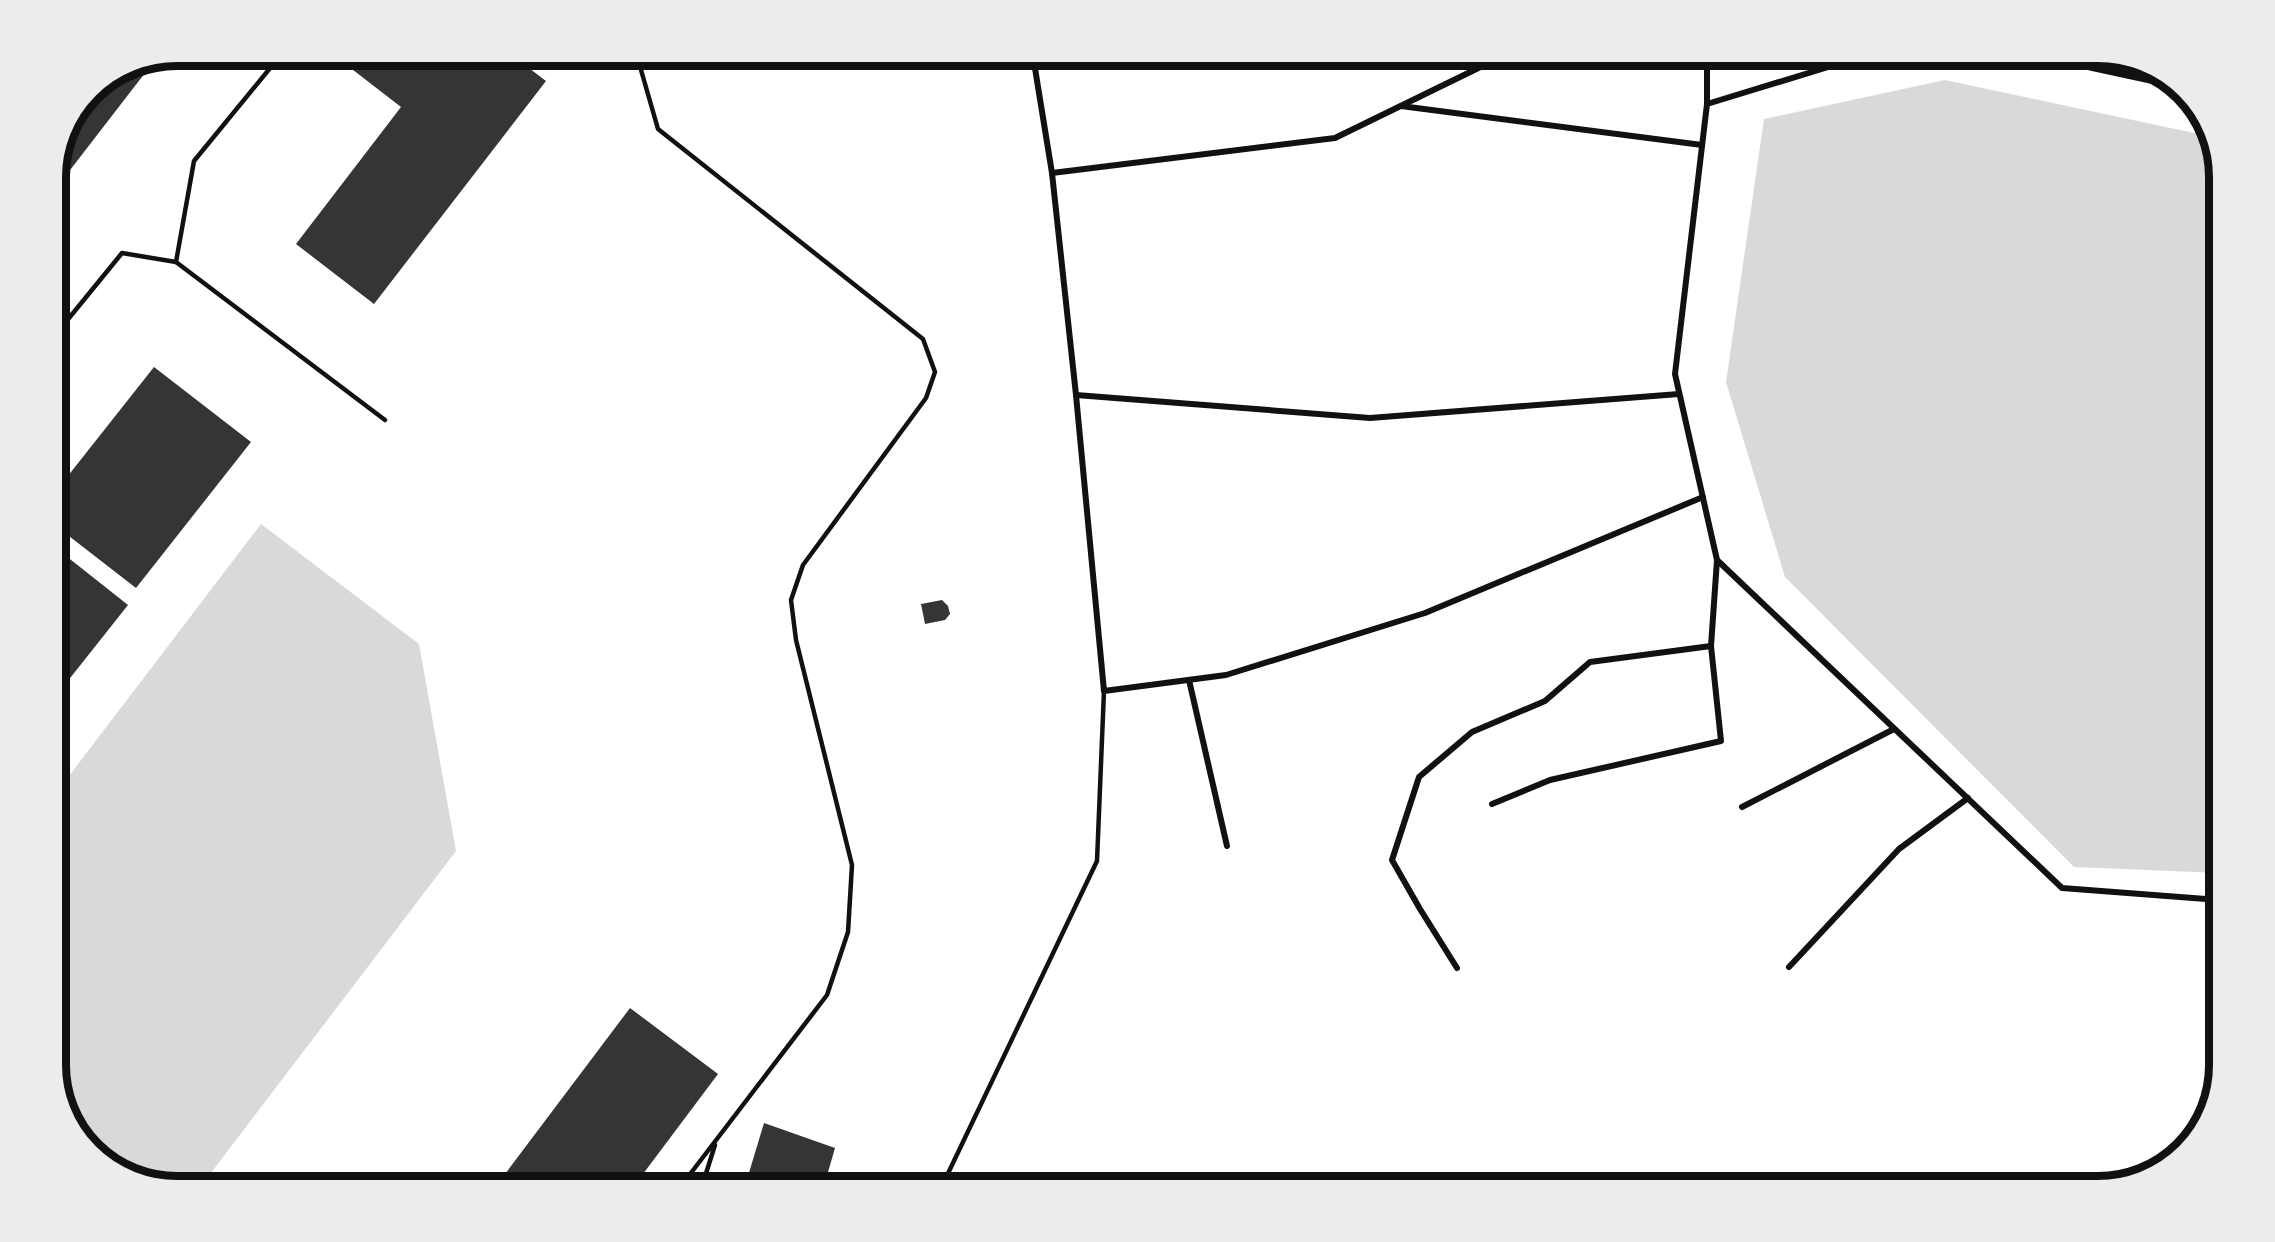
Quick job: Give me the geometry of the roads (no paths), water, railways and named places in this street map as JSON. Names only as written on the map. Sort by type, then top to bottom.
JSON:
[{"type":"street","points":[[1035,66],[1052,173],[1104,691],[1226,675],[1425,613],[1703,497]]},
{"type":"street","points":[[1052,173],[1335,138],[1482,66]]},
{"type":"street","points":[[1492,804],[1550,780],[1721,741],[1711,646],[1716,560],[1675,374],[1707,104],[1707,66]]},
{"type":"street","points":[[1707,104],[1831,66]]},
{"type":"street","points":[[2083,66],[2154,81]]},
{"type":"street","points":[[1400,106],[1702,145]]},
{"type":"street","points":[[1076,395],[1370,418],[1679,394]]},
{"type":"street","points":[[1716,560],[2062,888],[2209,899]]},
{"type":"street","points":[[1457,968],[1392,860],[1419,777],[1472,732],[1545,701],[1590,662],[1711,646]]},
{"type":"street","points":[[1189,680],[1227,846]]},
{"type":"street","points":[[1742,807],[1894,729]]},
{"type":"street","points":[[1789,967],[1899,849],[1968,798]]},
{"type":"lane","points":[[176,262],[194,161],[271,66]]},
{"type":"lane","points":[[640,66],[658,129],[923,339],[935,372],[926,398],[803,565],[790,600],[796,640],[852,865],[848,932],[827,994],[689,1176]]},
{"type":"lane","points":[[66,321],[122,253],[176,262],[385,420]]},
{"type":"lane","points":[[947,1176],[1098,861],[1104,691]]},
{"type":"lane","points":[[705,1176],[717,1139]]}]
